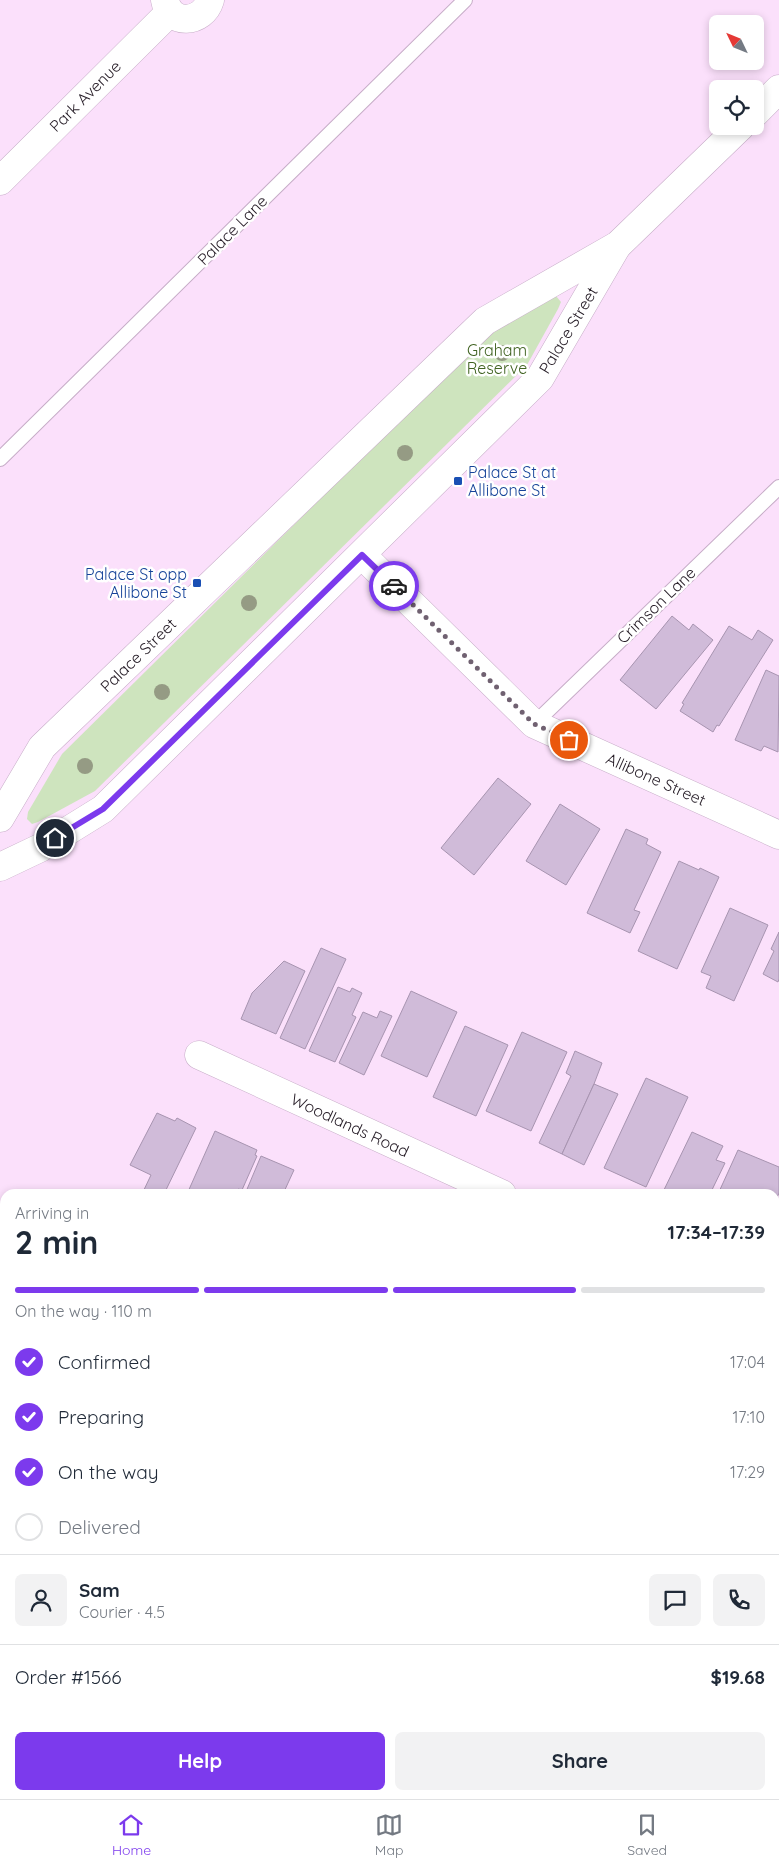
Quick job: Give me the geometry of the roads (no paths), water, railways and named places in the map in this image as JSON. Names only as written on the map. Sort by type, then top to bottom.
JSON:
[{"type":"street","points":[[168,6],[184,19],[195,18],[206,9],[210,0]]},
{"type":"street","name":"Park Avenue","points":[[0,180],[168,6]]},
{"type":"street","points":[[764,104],[779,89]]},
{"type":"street","name":"Palace Street","points":[[0,818],[42,747],[485,321],[618,245],[733,135]]},
{"type":"street","name":"Palace Street","points":[[0,867],[40,848],[103,809],[540,378],[618,245]]},
{"type":"street","name":"Allibone Street","points":[[362,555],[534,724],[779,835]]},
{"type":"street","name":"Woodlands Road","points":[[199,1055],[491,1189]]},
{"type":"lane","name":"Palace Lane","points":[[0,459],[465,0]]},
{"type":"lane","name":"Crimson Lane","points":[[534,724],[779,487]]},
{"type":"place","name":"Palace St at Allibone St","points":[[458,481]]},
{"type":"place","name":"Palace St opp Allibone St","points":[[197,583]]},
{"type":"park label","name":"Graham Reserve","points":[[497,359]]}]
